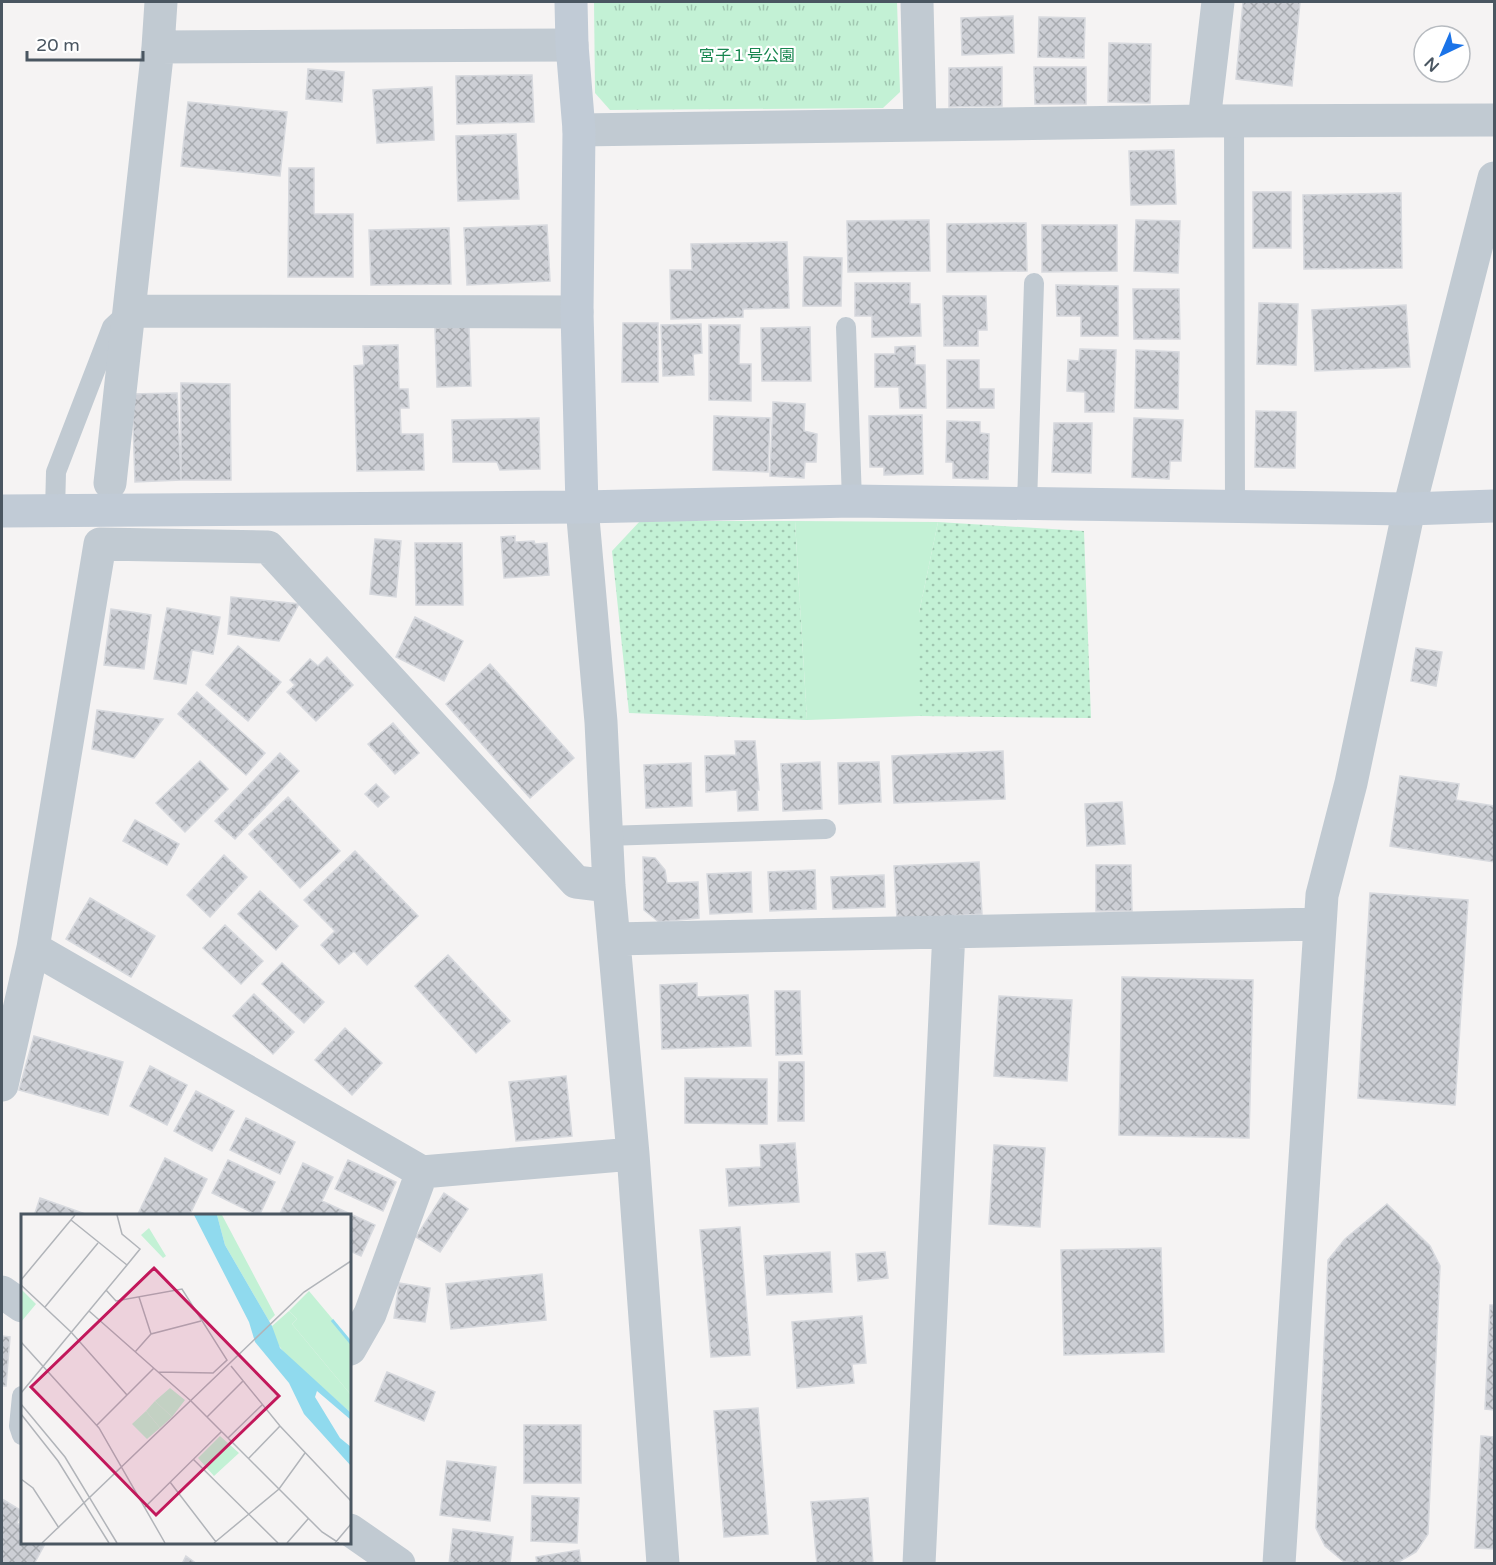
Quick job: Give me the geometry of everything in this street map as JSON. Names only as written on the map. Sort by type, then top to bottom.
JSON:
[{"type":"street","points":[[110,483],[161,2]]},
{"type":"street","points":[[571,2],[579,130],[577,312],[582,507],[601,722],[605,836],[633,1154],[663,1563]]},
{"type":"street","points":[[917,2],[920,125]]},
{"type":"street","points":[[1218,2],[1219,121]]},
{"type":"street","points":[[158,47],[572,45]]},
{"type":"street","points":[[579,130],[1219,121],[1494,120]]},
{"type":"street","points":[[1279,1563],[1322,895],[1351,783],[1409,509],[1494,178]]},
{"type":"street","points":[[130,311],[577,312]]},
{"type":"street","points":[[12,511],[582,507],[852,501],[1409,509],[1494,506]]},
{"type":"street","points":[[2,1085],[33,948],[100,544],[268,547],[576,882],[609,886]]},
{"type":"street","points":[[614,939],[1319,924]]},
{"type":"street","points":[[919,1563],[949,932]]},
{"type":"street","points":[[33,948],[422,1172],[633,1154]]},
{"type":"street","points":[[351,1347],[370,1314],[422,1172]]},
{"type":"street","points":[[2,1292],[21,1305]]},
{"type":"street","points":[[351,1531],[399,1563]]},
{"type":"lane","points":[[1219,121],[1235,507]]},
{"type":"lane","points":[[1027,504],[1034,283]]},
{"type":"lane","points":[[55,511],[56,472],[112,327],[130,311]]},
{"type":"lane","points":[[846,327],[852,501]]},
{"type":"lane","points":[[605,836],[826,829]]},
{"type":"lane","points":[[21,1406],[19,1426],[21,1432]]},
{"type":"green space","name":"宮子１号公園","points":[[594,2],[897,2],[900,92],[883,108],[610,110],[595,93]]},
{"type":"green space","points":[[640,521],[795,521],[807,720],[629,713],[612,551]]},
{"type":"green space","points":[[795,521],[938,522],[919,613],[919,716],[807,720]]},
{"type":"green space","points":[[938,522],[1084,531],[1091,718],[919,716],[919,613]]},
{"type":"building","points":[[1243,2],[1300,2],[1292,86],[1236,79]]},
{"type":"building","points":[[1013,16],[1014,53],[962,55],[961,18]]},
{"type":"building","points":[[1039,17],[1085,18],[1084,58],[1038,57]]},
{"type":"building","points":[[1109,43],[1151,44],[1150,103],[1108,102]]},
{"type":"building","points":[[1002,67],[1002,106],[949,107],[949,68]]},
{"type":"building","points":[[1034,67],[1086,67],[1086,104],[1035,104]]},
{"type":"building","points":[[308,69],[344,72],[342,102],[306,99]]},
{"type":"building","points":[[532,75],[534,122],[457,124],[456,76]]},
{"type":"building","points":[[432,87],[434,140],[377,143],[373,90]]},
{"type":"building","points":[[188,102],[287,112],[280,176],[181,166]]},
{"type":"building","points":[[516,134],[519,199],[458,201],[456,136]]},
{"type":"building","points":[[1174,150],[1176,204],[1131,205],[1129,151]]},
{"type":"building","points":[[289,168],[314,168],[314,214],[353,214],[353,277],[288,277]]},
{"type":"building","points":[[1253,192],[1291,192],[1291,248],[1253,248]]},
{"type":"building","points":[[1401,193],[1402,268],[1304,269],[1303,195]]},
{"type":"building","points":[[929,220],[930,271],[848,272],[847,221]]},
{"type":"building","points":[[1136,220],[1180,221],[1178,273],[1134,271]]},
{"type":"building","points":[[1026,223],[1027,271],[947,272],[947,224]]},
{"type":"building","points":[[547,225],[550,281],[467,285],[464,228]]},
{"type":"building","points":[[1042,225],[1117,225],[1117,271],[1042,272]]},
{"type":"building","points":[[449,228],[451,284],[371,285],[369,230]]},
{"type":"building","points":[[787,242],[789,308],[743,309],[743,317],[671,319],[670,270],[692,270],[691,244]]},
{"type":"building","points":[[804,257],[842,258],[841,306],[803,306]]},
{"type":"building","points":[[855,283],[910,283],[910,304],[920,304],[921,336],[872,337],[872,316],[855,316]]},
{"type":"building","points":[[1056,285],[1118,286],[1118,336],[1081,336],[1081,316],[1057,316]]},
{"type":"building","points":[[1133,289],[1179,289],[1180,339],[1134,339]]},
{"type":"building","points":[[943,296],[986,296],[987,330],[978,330],[978,346],[944,346]]},
{"type":"building","points":[[1259,303],[1298,304],[1296,365],[1257,364]]},
{"type":"building","points":[[1406,305],[1410,367],[1315,371],[1312,310]]},
{"type":"building","points":[[623,323],[658,323],[658,382],[622,382]]},
{"type":"building","points":[[701,324],[702,353],[693,354],[694,375],[663,376],[661,325]]},
{"type":"building","points":[[709,325],[740,325],[739,364],[751,364],[751,401],[709,400]]},
{"type":"building","points":[[469,327],[471,386],[437,387],[435,328]]},
{"type":"building","points":[[810,327],[811,381],[762,381],[761,328]]},
{"type":"building","points":[[398,345],[399,389],[408,389],[409,408],[400,408],[401,434],[423,434],[424,470],[357,471],[354,366],[364,365],[363,346]]},
{"type":"building","points":[[915,346],[915,365],[925,365],[926,408],[900,408],[899,387],[875,387],[875,354],[895,354],[895,347]]},
{"type":"building","points":[[1080,349],[1116,350],[1114,412],[1085,412],[1085,392],[1067,391],[1068,360],[1079,361]]},
{"type":"building","points":[[1136,350],[1179,352],[1178,409],[1135,408]]},
{"type":"building","points":[[947,360],[979,360],[979,389],[994,389],[994,408],[947,408]]},
{"type":"building","points":[[181,383],[230,384],[231,480],[181,480]]},
{"type":"building","points":[[177,393],[181,480],[135,482],[132,394]]},
{"type":"building","points":[[773,402],[805,404],[804,431],[817,434],[816,462],[805,462],[804,478],[770,476]]},
{"type":"building","points":[[1256,411],[1296,412],[1295,468],[1255,467]]},
{"type":"building","points":[[922,415],[923,474],[884,475],[884,467],[870,467],[869,416]]},
{"type":"building","points":[[714,416],[770,418],[768,472],[713,470]]},
{"type":"building","points":[[539,418],[540,469],[500,470],[497,462],[453,462],[452,420]]},
{"type":"building","points":[[1134,418],[1183,420],[1181,461],[1170,461],[1169,479],[1132,477]]},
{"type":"building","points":[[947,421],[980,422],[980,433],[989,434],[988,479],[953,478],[953,462],[946,462]]},
{"type":"building","points":[[1054,423],[1092,423],[1091,473],[1052,472]]},
{"type":"building","points":[[515,536],[515,542],[547,543],[549,575],[504,578],[501,537]]},
{"type":"building","points":[[375,539],[401,541],[396,597],[370,594]]},
{"type":"building","points":[[415,543],[462,543],[463,605],[416,605]]},
{"type":"building","points":[[231,597],[299,604],[279,641],[228,634]]},
{"type":"building","points":[[167,608],[220,617],[213,654],[192,650],[186,684],[154,679]]},
{"type":"building","points":[[111,609],[151,615],[144,669],[104,665]]},
{"type":"building","points":[[415,617],[463,641],[444,681],[396,657]]},
{"type":"building","points":[[238,646],[281,682],[248,721],[206,685]]},
{"type":"building","points":[[1416,648],[1442,652],[1436,686],[1411,681]]},
{"type":"building","points":[[327,657],[353,685],[316,721],[287,692],[295,685],[290,680],[310,659],[318,666]]},
{"type":"building","points":[[490,664],[574,758],[530,798],[446,704]]},
{"type":"building","points":[[197,692],[265,753],[246,775],[178,714]]},
{"type":"building","points":[[97,710],[163,719],[134,758],[92,749]]},
{"type":"building","points":[[393,723],[419,753],[395,774],[368,744]]},
{"type":"building","points":[[735,741],[755,741],[759,790],[757,790],[758,810],[738,811],[737,790],[706,792],[705,756],[736,755]]},
{"type":"building","points":[[1003,751],[1005,799],[894,803],[892,756]]},
{"type":"building","points":[[280,753],[299,771],[235,839],[215,821]]},
{"type":"building","points":[[200,761],[228,789],[185,832],[156,803]]},
{"type":"building","points":[[820,762],[822,809],[783,811],[781,764]]},
{"type":"building","points":[[879,762],[881,802],[839,804],[838,763]]},
{"type":"building","points":[[691,763],[692,806],[646,808],[644,765]]},
{"type":"building","points":[[1400,776],[1459,784],[1456,800],[1494,806],[1494,862],[1390,846]]},
{"type":"building","points":[[376,784],[389,797],[378,807],[365,794]]},
{"type":"building","points":[[288,797],[340,851],[300,888],[249,834]]},
{"type":"building","points":[[1122,802],[1125,844],[1087,846],[1085,804]]},
{"type":"building","points":[[135,820],[179,844],[167,865],[123,841]]},
{"type":"building","points":[[355,851],[418,916],[367,965],[354,951],[339,964],[321,945],[335,931],[304,900]]},
{"type":"building","points":[[224,855],[247,877],[210,917],[187,895]]},
{"type":"building","points":[[643,857],[655,858],[665,870],[667,883],[698,882],[699,918],[659,922],[644,910]]},
{"type":"building","points":[[979,862],[982,914],[897,919],[894,866]]},
{"type":"building","points":[[1096,865],[1131,865],[1132,911],[1096,911]]},
{"type":"building","points":[[815,870],[816,909],[770,911],[768,872]]},
{"type":"building","points":[[751,872],[752,912],[710,914],[707,874]]},
{"type":"building","points":[[884,875],[885,907],[833,909],[831,877]]},
{"type":"building","points":[[260,891],[298,926],[276,950],[238,914]]},
{"type":"building","points":[[1370,893],[1468,900],[1455,1105],[1358,1098]]},
{"type":"building","points":[[90,898],[155,936],[131,977],[66,939]]},
{"type":"building","points":[[225,925],[263,961],[241,984],[203,948]]},
{"type":"building","points":[[448,955],[510,1021],[476,1053],[415,986]]},
{"type":"building","points":[[282,963],[324,1002],[304,1023],[262,984]]},
{"type":"building","points":[[1122,977],[1253,980],[1249,1138],[1119,1135]]},
{"type":"building","points":[[697,983],[697,997],[748,995],[751,1046],[662,1049],[660,985]]},
{"type":"building","points":[[775,991],[800,991],[802,1054],[776,1055]]},
{"type":"building","points":[[254,994],[294,1032],[273,1054],[233,1016]]},
{"type":"building","points":[[999,996],[1072,1000],[1067,1081],[994,1076]]},
{"type":"building","points":[[345,1028],[382,1063],[352,1095],[315,1060]]},
{"type":"building","points":[[34,1036],[123,1062],[108,1115],[19,1090]]},
{"type":"building","points":[[779,1062],[804,1062],[804,1121],[778,1121]]},
{"type":"building","points":[[150,1066],[187,1085],[167,1125],[130,1106]]},
{"type":"building","points":[[566,1076],[572,1136],[516,1141],[509,1082]]},
{"type":"building","points":[[685,1078],[767,1079],[767,1124],[685,1123]]},
{"type":"building","points":[[196,1091],[234,1111],[212,1151],[174,1131]]},
{"type":"building","points":[[246,1118],[295,1142],[280,1174],[230,1150]]},
{"type":"building","points":[[795,1143],[799,1202],[729,1206],[726,1169],[761,1167],[760,1145]]},
{"type":"building","points":[[994,1145],[1045,1148],[1040,1227],[989,1224]]},
{"type":"building","points":[[165,1158],[207,1179],[190,1214],[138,1214]]},
{"type":"building","points":[[228,1160],[275,1182],[260,1214],[255,1214],[212,1193]]},
{"type":"building","points":[[348,1160],[396,1182],[383,1211],[335,1189]]},
{"type":"building","points":[[303,1163],[333,1177],[322,1201],[351,1214],[280,1214]]},
{"type":"building","points":[[444,1193],[468,1209],[440,1252],[416,1237]]},
{"type":"building","points":[[40,1198],[85,1214],[35,1214]]},
{"type":"building","points":[[1387,1204],[1430,1246],[1440,1266],[1428,1534],[1416,1552],[1397,1563],[1356,1564],[1343,1561],[1325,1546],[1316,1528],[1328,1260],[1345,1239]]},
{"type":"building","points":[[351,1214],[375,1225],[361,1256],[351,1251]]},
{"type":"building","points":[[740,1227],[750,1355],[711,1357],[700,1230]]},
{"type":"building","points":[[1161,1248],[1164,1352],[1064,1355],[1061,1250]]},
{"type":"building","points":[[830,1252],[832,1292],[767,1295],[764,1256]]},
{"type":"building","points":[[885,1252],[888,1278],[858,1281],[856,1254]]},
{"type":"building","points":[[542,1274],[546,1320],[451,1329],[446,1284]]},
{"type":"building","points":[[399,1283],[430,1288],[425,1322],[394,1318]]},
{"type":"building","points":[[1490,1305],[1494,1305],[1494,1410],[1485,1409]]},
{"type":"building","points":[[862,1316],[866,1363],[852,1364],[854,1383],[797,1388],[792,1322]]},
{"type":"building","points":[[2,1336],[10,1337],[6,1386],[2,1386]]},
{"type":"building","points":[[387,1372],[435,1392],[424,1421],[375,1401]]},
{"type":"building","points":[[758,1408],[768,1534],[724,1537],[714,1411]]},
{"type":"building","points":[[524,1425],[581,1425],[581,1483],[524,1483]]},
{"type":"building","points":[[1481,1436],[1494,1437],[1494,1549],[1475,1548]]},
{"type":"building","points":[[447,1461],[496,1467],[490,1521],[440,1515]]},
{"type":"building","points":[[532,1496],[579,1498],[577,1543],[531,1541]]},
{"type":"building","points":[[868,1498],[873,1564],[817,1564],[811,1502]]},
{"type":"building","points":[[2,1499],[21,1510],[17,1523],[21,1525],[21,1544],[45,1544],[34,1564],[2,1564]]},
{"type":"building","points":[[453,1529],[513,1537],[510,1564],[449,1564]]},
{"type":"building","points":[[579,1550],[581,1564],[537,1564],[536,1557]]},
{"type":"building","points":[[186,1556],[197,1564],[182,1564]]}]
